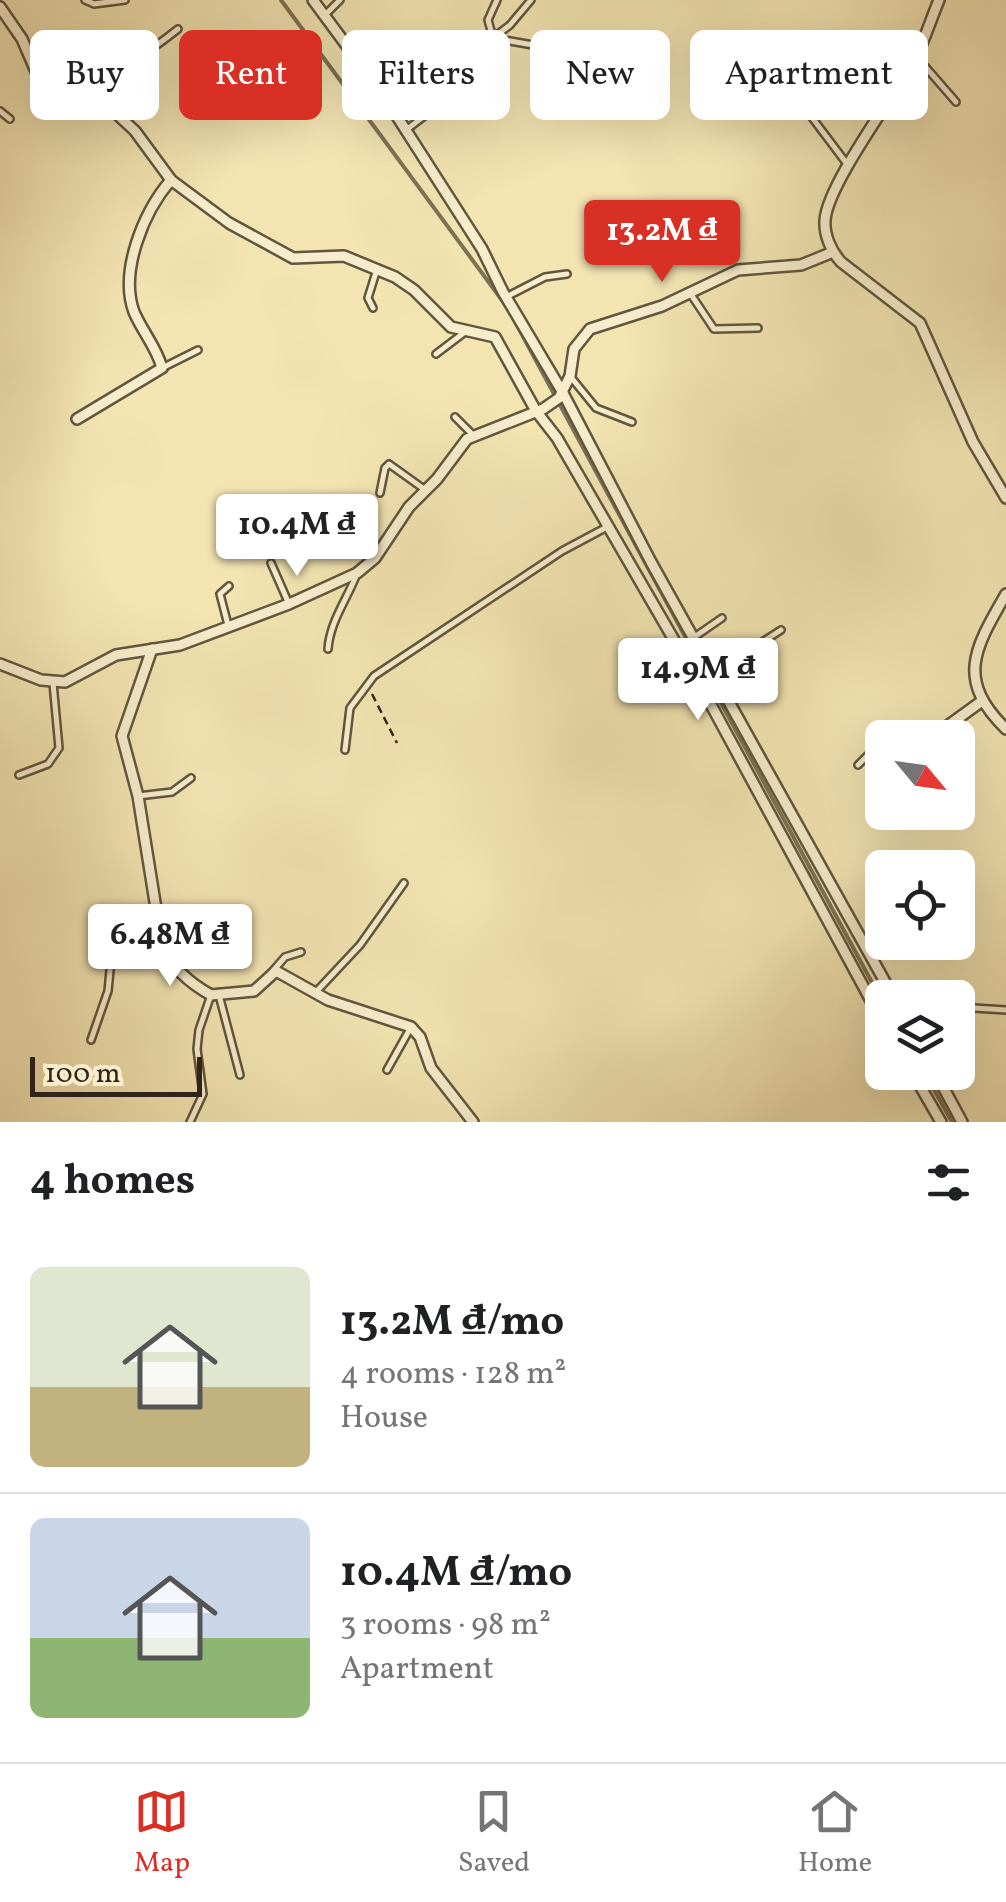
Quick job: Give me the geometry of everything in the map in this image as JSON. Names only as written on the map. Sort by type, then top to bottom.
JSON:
[{"type":"street","points":[[313,0],[342,37]]},
{"type":"street","points":[[926,30],[938,0]]},
{"type":"street","points":[[0,8],[22,38],[30,57]]},
{"type":"street","points":[[124,120],[170,180],[230,223],[293,258],[344,256],[377,270],[406,283],[444,322],[465,332],[489,334],[501,342],[702,690],[865,987]]},
{"type":"street","points":[[400,120],[482,248],[502,291],[884,980]]},
{"type":"street","points":[[877,120],[834,190],[825,220],[833,252],[920,324],[972,442],[1006,498]]},
{"type":"street","points":[[77,420],[162,368],[133,310],[129,274],[146,215],[170,180]]},
{"type":"street","points":[[0,664],[53,684],[77,678],[125,652],[180,645],[290,604],[358,573],[374,558],[408,507],[473,434],[539,410],[561,395],[570,376],[574,349],[590,329],[653,310],[747,268],[801,265],[833,252]]},
{"type":"street","points":[[1006,594],[974,654],[973,672],[982,701],[1006,729]]},
{"type":"street","points":[[152,648],[122,736],[138,796],[167,958],[177,970],[215,995],[254,991],[271,973],[281,972],[315,993],[411,1027],[420,1037],[431,1068],[473,1122]]},
{"type":"street","points":[[956,720],[982,701]]},
{"type":"street","points":[[923,1090],[942,1122]]},
{"type":"street","points":[[945,1090],[962,1122]]},
{"type":"lane","points":[[85,0],[94,4],[125,0]]},
{"type":"lane","points":[[326,14],[340,0]]},
{"type":"lane","points":[[491,30],[488,20],[497,0]]},
{"type":"lane","points":[[503,30],[531,0]]},
{"type":"lane","points":[[159,45],[178,29]]},
{"type":"lane","points":[[928,70],[956,102]]},
{"type":"lane","points":[[0,111],[10,119]]},
{"type":"lane","points":[[406,130],[419,120]]},
{"type":"lane","points":[[814,120],[849,166]]},
{"type":"lane","points":[[373,308],[368,298],[377,270]]},
{"type":"lane","points":[[502,291],[567,274]]},
{"type":"lane","points":[[690,293],[714,328],[758,328]]},
{"type":"lane","points":[[436,354],[465,332]]},
{"type":"lane","points":[[162,368],[198,350]]},
{"type":"lane","points":[[570,376],[596,408],[632,422]]},
{"type":"lane","points":[[455,417],[473,434]]},
{"type":"lane","points":[[380,493],[389,464],[424,489]]},
{"type":"lane","points":[[345,750],[350,708],[367,683],[437,631],[562,551],[607,528]]},
{"type":"lane","points":[[271,563],[290,604]]},
{"type":"lane","points":[[328,649],[329,630],[358,573]]},
{"type":"lane","points":[[228,625],[220,594],[229,586]]},
{"type":"lane","points":[[694,638],[722,618]]},
{"type":"lane","points":[[714,672],[781,630]]},
{"type":"lane","points":[[18,776],[48,764],[59,748],[53,684]]},
{"type":"lane","points":[[858,766],[865,758]]},
{"type":"lane","points":[[138,796],[172,792],[191,778]]},
{"type":"lane","points":[[315,993],[360,946],[404,883]]},
{"type":"lane","points":[[91,1040],[108,991],[111,960],[121,949],[160,930]]},
{"type":"lane","points":[[271,973],[284,957],[301,952]]},
{"type":"lane","points":[[215,995],[240,1075]]},
{"type":"lane","points":[[190,1122],[203,1094],[197,1049],[199,1030],[215,995]]},
{"type":"lane","points":[[975,1008],[1006,1010]]},
{"type":"lane","points":[[387,1070],[411,1027]]},
{"type":"path","points":[[367,683],[396,743]]},
{"type":"waterway","points":[[281,0],[507,307],[871,980]]},
{"type":"waterway","points":[[934,1090],[952,1122]]}]
